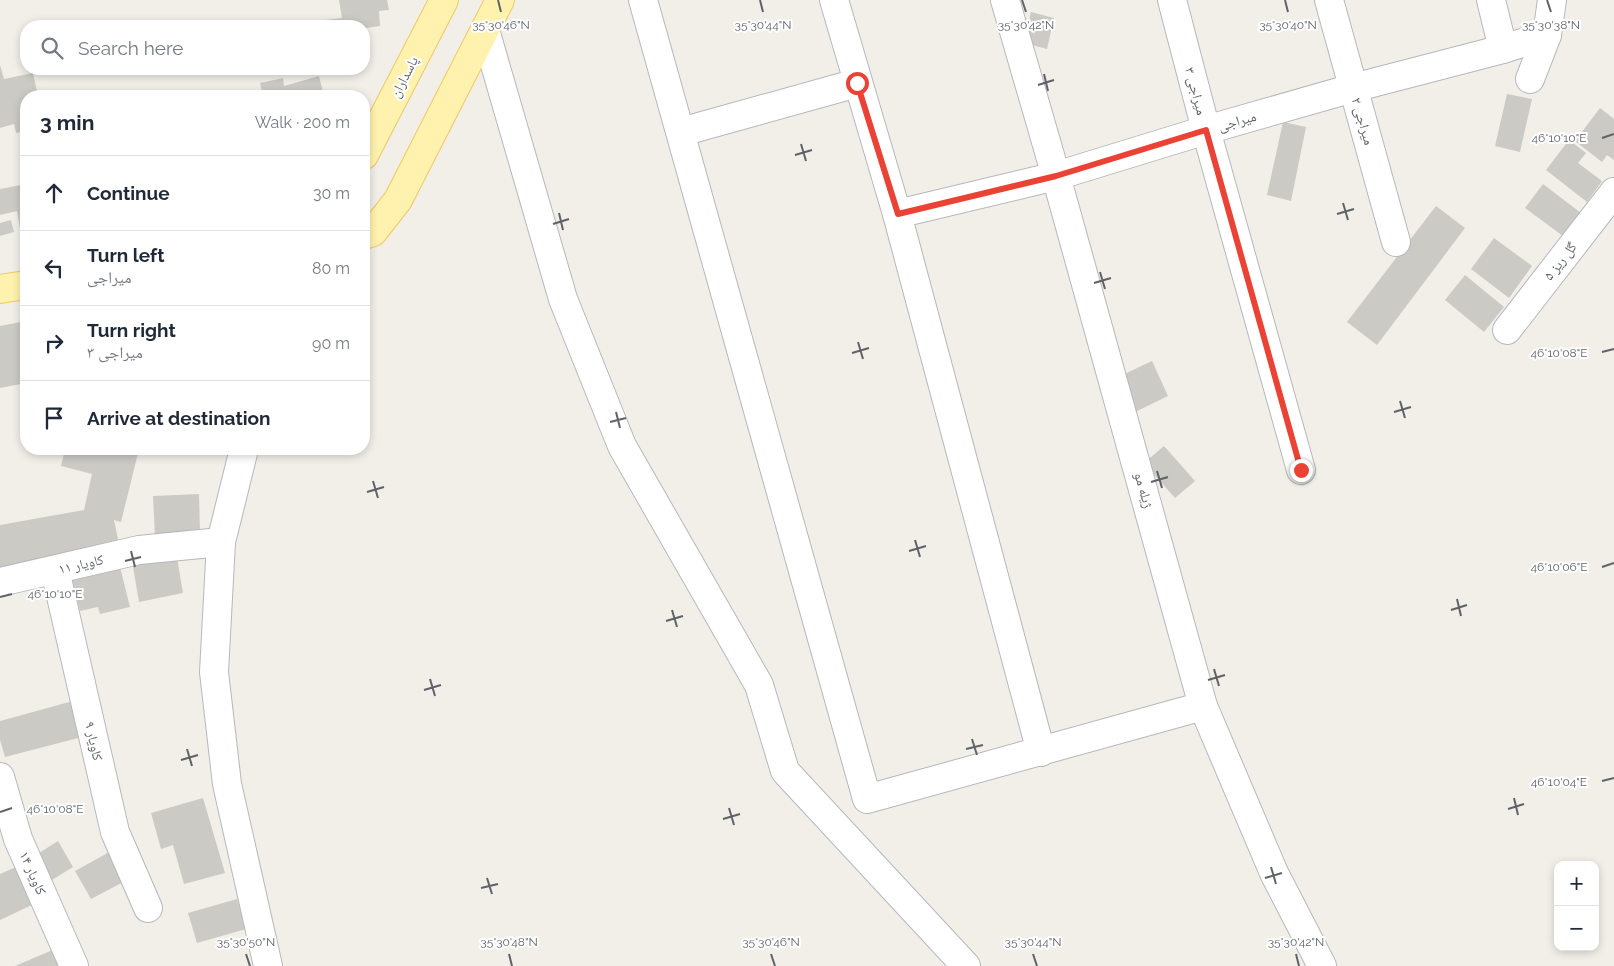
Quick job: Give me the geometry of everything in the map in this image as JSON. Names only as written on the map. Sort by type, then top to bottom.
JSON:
[{"type":"main road","name":"پاسداران","points":[[370,143],[444,0]]},
{"type":"main road","points":[[370,233],[398,200],[500,0]]},
{"type":"main road","points":[[0,289],[20,286]]},
{"type":"street","points":[[643,0],[867,799],[1204,706]]},
{"type":"street","points":[[834,0],[857,83],[898,214],[1041,752]]},
{"type":"street","name":"ژیله مو","points":[[1004,0],[1056,176],[1204,706],[1274,874],[1322,966]]},
{"type":"street","name":"میراجی ۳","points":[[1172,0],[1206,130],[1301,470]]},
{"type":"street","name":"میراجی ۲","points":[[1329,0],[1396,242]]},
{"type":"street","points":[[1491,0],[1503,49]]},
{"type":"street","points":[[1530,79],[1547,35],[1552,0]]},
{"type":"street","points":[[485,30],[563,299],[622,446],[759,685],[785,771],[966,966]]},
{"type":"street","name":"میراجی","points":[[898,214],[1056,176],[1206,130],[1354,88],[1503,49],[1547,35]]},
{"type":"street","points":[[681,132],[857,83]]},
{"type":"street","name":"گل ریز ۵","points":[[1507,330],[1614,192]]},
{"type":"street","points":[[243,455],[221,542],[214,672],[227,784],[268,966]]},
{"type":"street","name":"کاویار ۱۱","points":[[0,582],[139,550],[221,542]]},
{"type":"street","name":"کاویار ۹","points":[[55,570],[115,832],[148,908]]},
{"type":"street","name":"کاویار ۱۴","points":[[0,778],[18,839],[74,966]]},
{"type":"building","points":[[339,0],[387,0],[389,10],[379,11],[380,26],[370,27],[370,20],[325,20],[342,18]]},
{"type":"building","points":[[1031,12],[1054,18],[1047,49],[1024,43]]},
{"type":"building","points":[[0,65],[4,79],[33,75],[37,90],[20,90],[20,132],[16,133],[14,124],[0,128]]},
{"type":"building","points":[[319,76],[322,90],[262,90],[260,83],[283,78],[284,86]]},
{"type":"building","points":[[1507,94],[1532,99],[1520,152],[1495,146]]},
{"type":"building","points":[[1600,108],[1614,119],[1614,160],[1607,155],[1602,162],[1575,141]]},
{"type":"building","points":[[1283,122],[1306,127],[1291,201],[1267,195]]},
{"type":"building","points":[[1569,140],[1586,153],[1578,163],[1602,181],[1587,202],[1546,170]]},
{"type":"building","points":[[1543,184],[1581,213],[1563,236],[1525,208]]},
{"type":"building","points":[[20,185],[20,228],[17,211],[0,215],[0,189]]},
{"type":"building","points":[[1436,206],[1465,228],[1377,345],[1347,322]]},
{"type":"building","points":[[11,220],[14,232],[0,236],[0,223]]},
{"type":"building","points":[[1494,238],[1532,266],[1509,298],[1471,269]]},
{"type":"building","points":[[1465,275],[1504,307],[1484,332],[1445,300]]},
{"type":"building","points":[[20,322],[20,384],[0,388],[0,326]]},
{"type":"building","points":[[1152,361],[1168,396],[1133,413],[1116,378]]},
{"type":"building","points":[[1164,446],[1195,481],[1175,498],[1144,463]]},
{"type":"building","points":[[64,455],[138,455],[121,522],[114,520],[119,544],[0,567],[0,525],[84,510],[92,474],[61,466]]},
{"type":"building","points":[[199,494],[200,534],[155,536],[153,496]]},
{"type":"building","points":[[176,552],[183,593],[139,602],[132,561]]},
{"type":"building","points":[[119,563],[130,607],[100,614],[98,607],[80,611],[71,575]]},
{"type":"building","points":[[73,701],[82,737],[5,757],[0,740],[0,721]]},
{"type":"building","points":[[203,798],[225,873],[184,884],[173,845],[161,849],[151,813]]},
{"type":"building","points":[[58,841],[73,867],[47,883],[31,858]]},
{"type":"building","points":[[113,850],[129,879],[91,899],[75,871]]},
{"type":"building","points":[[16,867],[34,904],[0,920],[0,874]]},
{"type":"building","points":[[237,899],[246,929],[197,943],[188,913]]},
{"type":"building","points":[[55,949],[63,966],[15,966]]},
{"type":"route","points":[[857,83],[898,214],[1056,176],[1206,130],[1301,470]]}]
